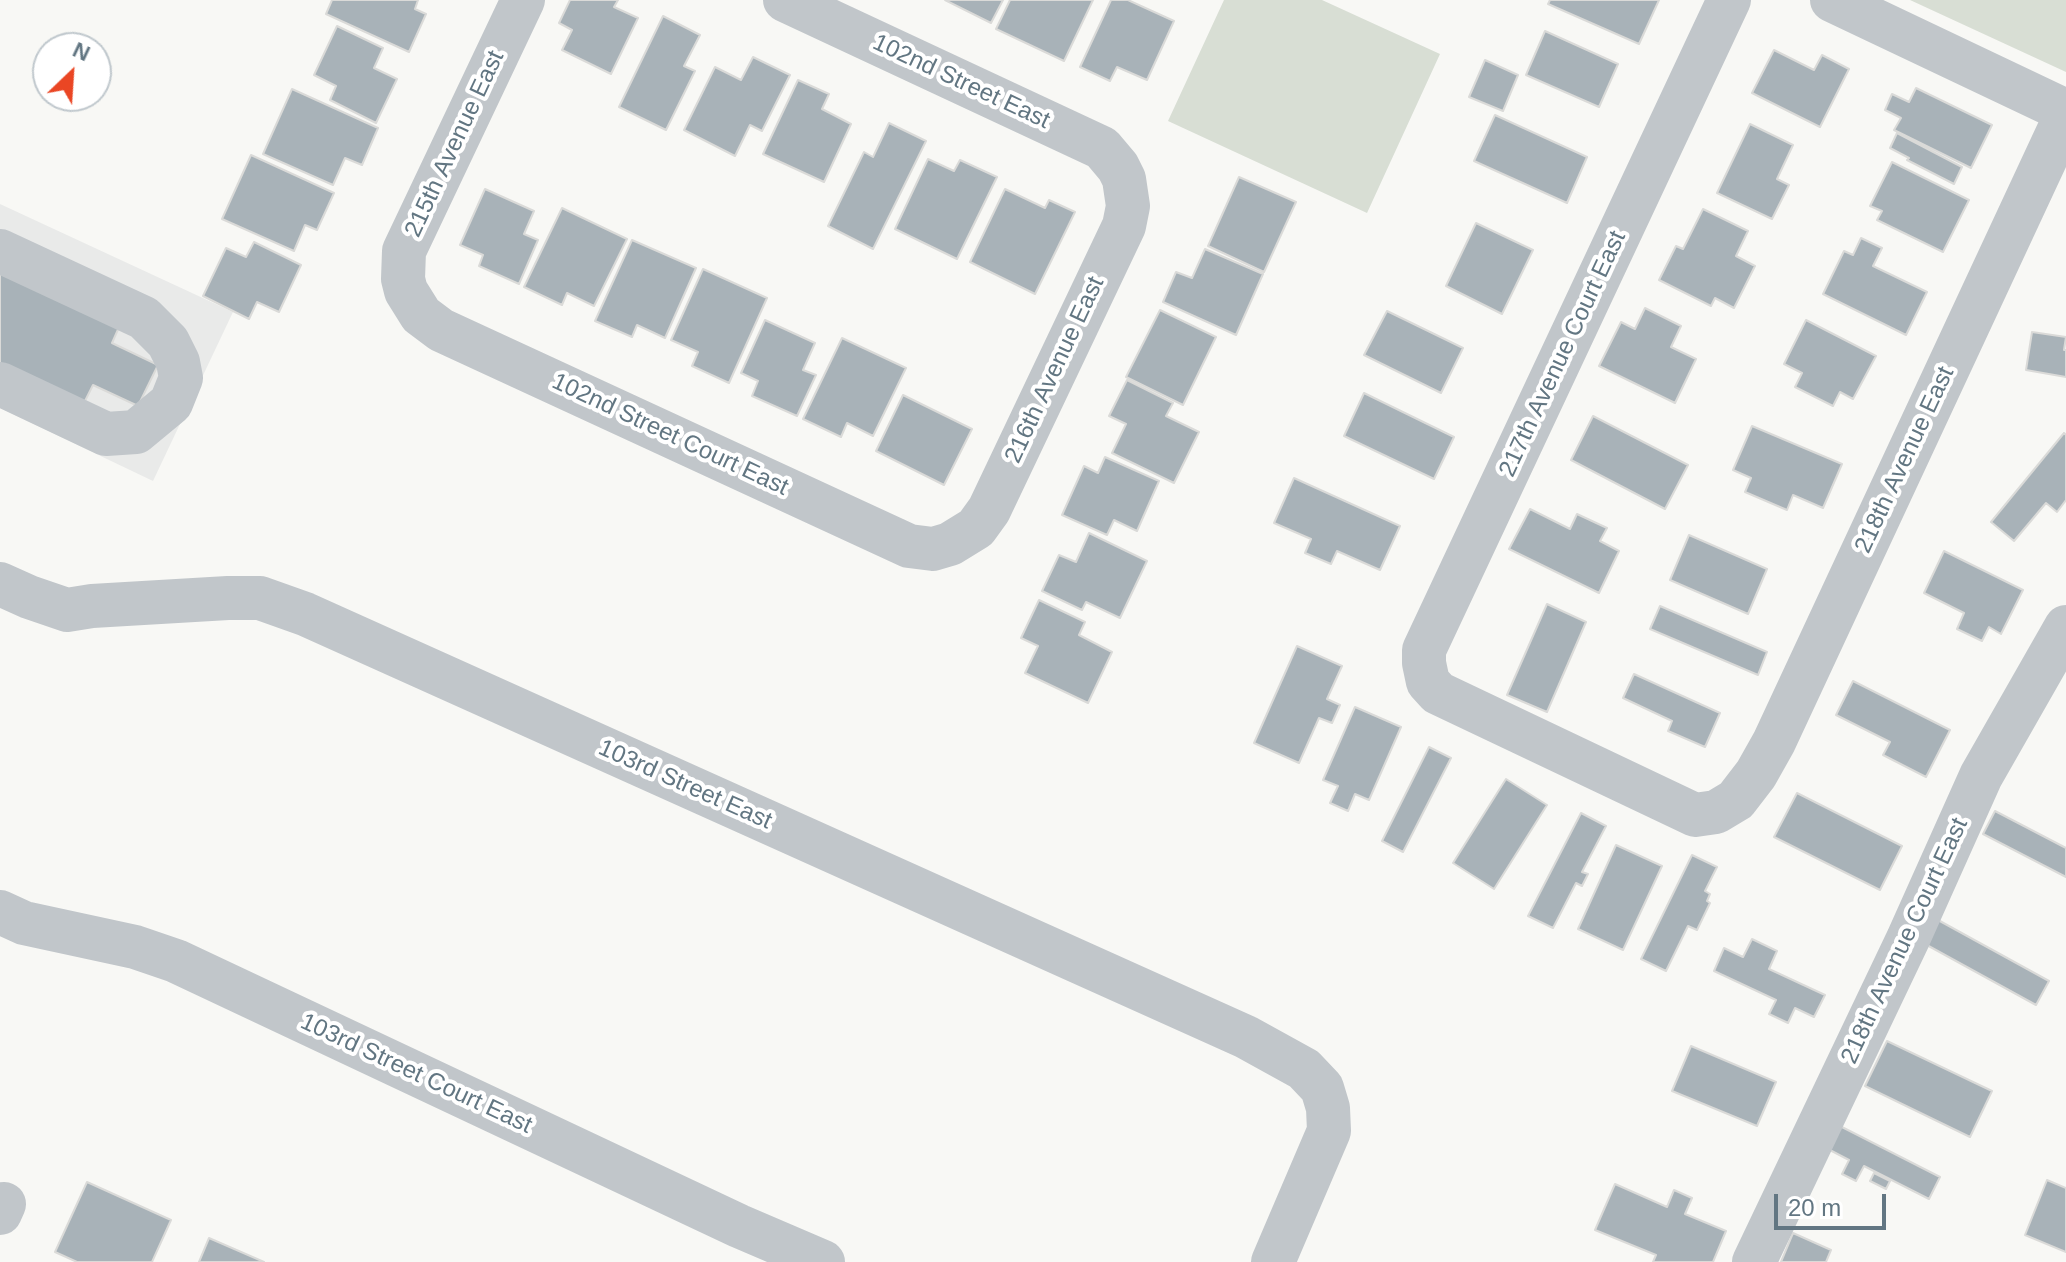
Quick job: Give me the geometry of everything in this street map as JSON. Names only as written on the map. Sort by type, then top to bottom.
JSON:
[{"type":"street","name":"215th Avenue East","points":[[406,291],[404,251],[523,0]]},
{"type":"street","name":"102nd Street East","points":[[785,0],[1102,148],[1124,179]]},
{"type":"street","name":"217th Avenue Court East","points":[[1729,0],[1424,650],[1424,663],[1428,682],[1438,693],[1452,701],[1695,815],[1716,812],[1736,800]]},
{"type":"street","points":[[1832,0],[2066,113]]},
{"type":"street","name":"218th Avenue East","points":[[1736,800],[1756,774],[1774,742],[2066,113]]},
{"type":"street","name":"216th Avenue East","points":[[950,544],[976,528],[989,510],[1124,226],[1128,206],[1124,179]]},
{"type":"street","points":[[0,251],[144,318],[168,342],[178,362],[181,378],[171,403],[136,432],[106,434],[0,384]]},
{"type":"street","name":"102nd Street Court East","points":[[406,291],[421,315],[441,330],[909,546],[933,549],[950,544]]},
{"type":"street","name":"103rd Street East","points":[[0,584],[67,610],[92,606],[260,598],[305,614],[1246,1037],[1304,1069],[1322,1088],[1328,1108],[1329,1131],[1273,1262]]},
{"type":"street","name":"218th Avenue Court East","points":[[1754,1262],[1908,939],[1981,776],[2066,627]]},
{"type":"street","name":"103rd Street Court East","points":[[0,912],[24,923],[135,947],[176,961],[739,1226],[823,1262]]},
{"type":"shaded area","points":[[1224,0],[1322,0],[1440,54],[1367,213],[1168,121]]},
{"type":"shaded area","points":[[1910,0],[2066,0],[2066,72]]},
{"type":"shaded area","points":[[0,204],[233,312],[153,481],[0,408]]},
{"type":"building","points":[[332,0],[418,0],[415,9],[426,14],[409,52],[326,14]]},
{"type":"building","points":[[570,0],[618,0],[614,7],[638,18],[611,74],[562,50],[572,30],[559,23]]},
{"type":"building","points":[[945,0],[1003,0],[991,23]]},
{"type":"building","points":[[1010,0],[1093,0],[1064,61],[996,29]]},
{"type":"building","points":[[1111,0],[1128,0],[1174,21],[1147,80],[1117,67],[1110,81],[1080,67]]},
{"type":"building","points":[[1550,0],[1659,0],[1639,44],[1548,4]]},
{"type":"building","points":[[663,16],[700,35],[684,66],[695,71],[666,130],[619,107]]},
{"type":"building","points":[[337,26],[383,48],[374,68],[397,79],[376,123],[330,100],[336,86],[314,75]]},
{"type":"building","points":[[1545,31],[1618,64],[1599,107],[1526,75]]},
{"type":"building","points":[[1774,50],[1814,70],[1822,55],[1849,69],[1820,127],[1752,93]]},
{"type":"building","points":[[753,57],[790,75],[762,131],[750,125],[735,156],[684,130],[715,67],[741,80]]},
{"type":"building","points":[[1485,60],[1518,75],[1503,111],[1469,97]]},
{"type":"building","points":[[798,80],[829,94],[822,109],[851,124],[824,182],[763,154]]},
{"type":"building","points":[[1916,88],[1992,125],[1971,168],[1894,130],[1901,118],[1885,110],[1892,94],[1909,102]]},
{"type":"building","points":[[292,89],[378,128],[362,165],[345,158],[333,185],[263,154]]},
{"type":"building","points":[[1495,115],[1587,157],[1567,203],[1474,161]]},
{"type":"building","points":[[889,123],[926,141],[873,249],[828,226],[864,152],[873,157]]},
{"type":"building","points":[[1750,124],[1793,145],[1777,179],[1789,185],[1772,219],[1717,193]]},
{"type":"building","points":[[1897,133],[1962,167],[1954,184],[1890,148]]},
{"type":"building","points":[[251,155],[334,193],[317,230],[305,225],[294,251],[222,219]]},
{"type":"building","points":[[928,159],[954,171],[960,160],[997,177],[957,259],[895,229]]},
{"type":"building","points":[[1892,162],[1969,200],[1943,252],[1877,220],[1882,211],[1870,206]]},
{"type":"building","points":[[1239,177],[1296,202],[1264,272],[1208,246]]},
{"type":"building","points":[[485,189],[534,211],[524,234],[538,240],[519,284],[479,266],[483,255],[460,245]]},
{"type":"building","points":[[1005,189],[1045,208],[1049,200],[1075,212],[1035,294],[970,262]]},
{"type":"building","points":[[562,208],[627,239],[594,306],[567,293],[562,305],[524,287]]},
{"type":"building","points":[[1703,209],[1748,231],[1736,256],[1755,266],[1734,308],[1715,298],[1711,306],[1659,280],[1676,246],[1683,249]]},
{"type":"building","points":[[1476,223],[1533,250],[1502,314],[1446,286]]},
{"type":"building","points":[[1861,238],[1882,248],[1873,266],[1927,292],[1906,335],[1823,294],[1844,251],[1853,255]]},
{"type":"building","points":[[632,240],[696,268],[665,338],[637,325],[632,337],[595,321]]},
{"type":"building","points":[[254,242],[301,265],[279,312],[257,302],[249,319],[203,296],[226,248],[246,257]]},
{"type":"building","points":[[1205,249],[1263,274],[1236,335],[1163,302],[1176,272],[1192,278]]},
{"type":"building","points":[[0,267],[120,325],[112,343],[158,365],[138,406],[93,385],[83,405],[0,366]]},
{"type":"building","points":[[703,269],[767,298],[729,383],[692,366],[698,352],[671,340]]},
{"type":"building","points":[[1645,308],[1681,326],[1671,347],[1696,359],[1675,403],[1599,366],[1621,322],[1635,329]]},
{"type":"building","points":[[1160,310],[1216,337],[1183,405],[1126,377]]},
{"type":"building","points":[[1387,311],[1463,348],[1441,393],[1364,355]]},
{"type":"building","points":[[765,320],[815,343],[803,370],[816,375],[797,416],[752,396],[758,381],[741,373]]},
{"type":"building","points":[[1806,320],[1876,356],[1853,399],[1840,392],[1833,406],[1795,387],[1802,373],[1784,364]]},
{"type":"building","points":[[2032,332],[2066,337],[2066,377],[2026,370]]},
{"type":"building","points":[[842,338],[906,368],[873,436],[847,423],[841,437],[803,419]]},
{"type":"building","points":[[1127,380],[1173,403],[1166,416],[1199,432],[1174,483],[1112,453],[1126,424],[1109,416]]},
{"type":"building","points":[[1364,393],[1454,437],[1434,479],[1344,436]]},
{"type":"building","points":[[903,395],[972,429],[944,485],[876,451]]},
{"type":"building","points":[[1593,416],[1688,465],[1665,509],[1571,460]]},
{"type":"building","points":[[1752,426],[1842,464],[1823,508],[1793,495],[1787,510],[1745,492],[1751,478],[1733,470]]},
{"type":"building","points":[[2064,433],[2066,500],[2057,512],[2046,503],[2014,541],[1991,522]]},
{"type":"building","points":[[1105,457],[1159,481],[1137,531],[1114,520],[1107,535],[1062,515],[1084,466],[1098,473]]},
{"type":"building","points":[[1294,478],[1400,526],[1380,570],[1337,551],[1331,564],[1305,553],[1311,539],[1274,523]]},
{"type":"building","points":[[1530,509],[1570,529],[1577,514],[1607,528],[1600,541],[1619,551],[1599,593],[1509,549]]},
{"type":"building","points":[[1089,533],[1147,561],[1120,618],[1086,602],[1082,610],[1042,591],[1059,555],[1076,562]]},
{"type":"building","points":[[1689,535],[1767,569],[1748,614],[1670,580]]},
{"type":"building","points":[[1944,551],[2023,590],[2001,634],[1989,627],[1982,641],[1957,629],[1964,613],[1924,593]]},
{"type":"building","points":[[1039,600],[1085,622],[1079,635],[1112,652],[1088,703],[1025,673],[1038,646],[1021,638]]},
{"type":"building","points":[[1547,604],[1586,622],[1547,712],[1507,695]]},
{"type":"building","points":[[1660,606],[1767,652],[1758,675],[1650,629]]},
{"type":"building","points":[[1297,646],[1342,666],[1327,699],[1340,705],[1332,723],[1319,718],[1299,763],[1254,743]]},
{"type":"building","points":[[1634,674],[1720,713],[1705,747],[1668,731],[1672,721],[1623,698]]},
{"type":"building","points":[[1853,681],[1950,730],[1926,777],[1883,755],[1890,742],[1836,715]]},
{"type":"building","points":[[1355,707],[1401,727],[1369,800],[1355,794],[1348,811],[1330,803],[1338,786],[1323,780]]},
{"type":"building","points":[[1429,747],[1451,758],[1403,852],[1382,841]]},
{"type":"building","points":[[1506,779],[1547,805],[1494,889],[1453,863]]},
{"type":"building","points":[[1797,793],[1902,846],[1880,890],[1774,837]]},
{"type":"building","points":[[1995,811],[2066,848],[2066,877],[1983,834]]},
{"type":"building","points":[[1581,813],[1606,826],[1582,872],[1588,874],[1582,886],[1576,883],[1553,928],[1528,916]]},
{"type":"building","points":[[1616,845],[1662,866],[1623,950],[1578,929]]},
{"type":"building","points":[[1692,855],[1717,867],[1705,891],[1710,894],[1707,901],[1710,903],[1697,930],[1688,926],[1666,971],[1641,959]]},
{"type":"building","points":[[1938,920],[2049,981],[2036,1005],[1925,944]]},
{"type":"building","points":[[1752,939],[1777,951],[1769,969],[1825,995],[1814,1017],[1795,1008],[1788,1023],[1769,1014],[1776,1000],[1714,971],[1724,948],[1743,957]]},
{"type":"building","points":[[1887,1041],[1992,1091],[1970,1137],[1865,1086]]},
{"type":"building","points":[[1691,1046],[1776,1082],[1757,1126],[1672,1091]]},
{"type":"building","points":[[1838,1125],[1940,1177],[1929,1199],[1864,1166],[1856,1181],[1842,1174],[1849,1160],[1826,1148]]},
{"type":"building","points":[[1874,1173],[1890,1181],[1886,1189],[1870,1181]]},
{"type":"building","points":[[2047,1180],[2066,1188],[2066,1252],[2025,1235]]},
{"type":"building","points":[[87,1182],[171,1220],[152,1262],[77,1262],[55,1252]]},
{"type":"building","points":[[1615,1184],[1667,1207],[1674,1190],[1692,1198],[1685,1214],[1726,1231],[1713,1262],[1653,1262],[1656,1255],[1595,1230]]},
{"type":"building","points":[[1793,1233],[1831,1250],[1826,1262],[1781,1262]]},
{"type":"building","points":[[209,1238],[264,1262],[199,1262]]}]
